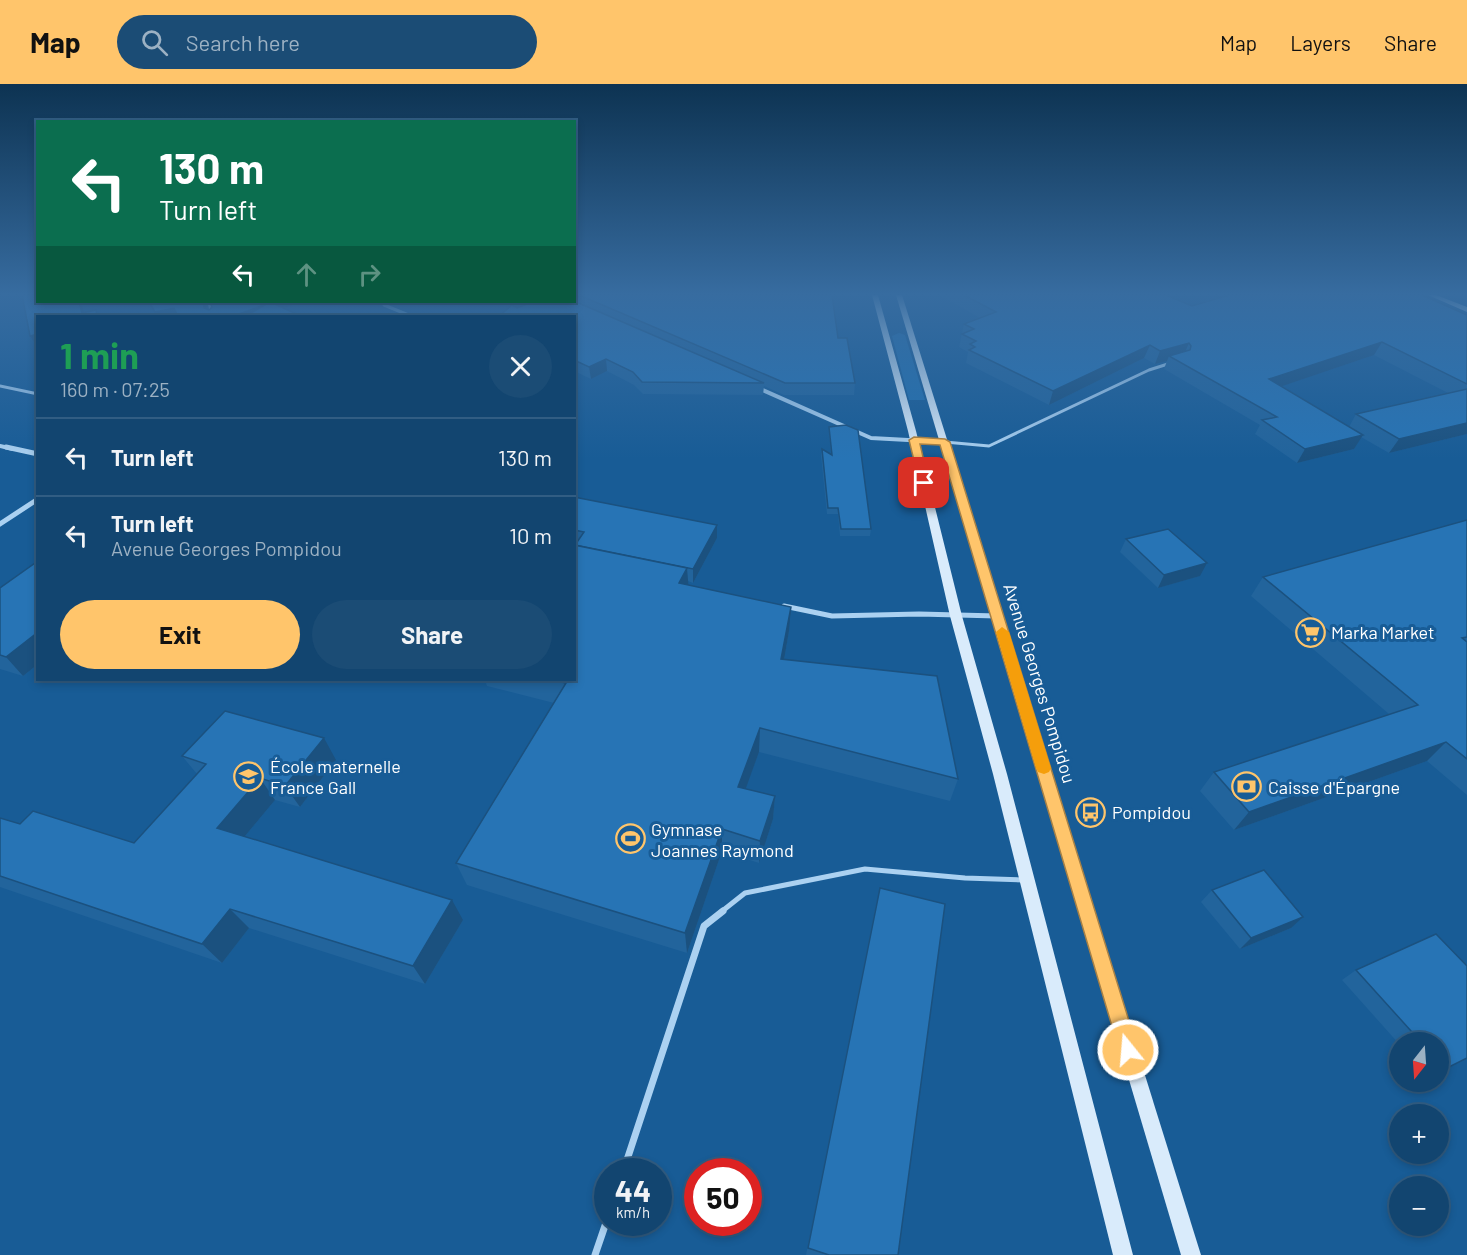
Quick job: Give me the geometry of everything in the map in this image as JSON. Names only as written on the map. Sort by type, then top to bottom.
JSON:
[{"type":"main road","points":[[890,350],[956,616],[1027,880],[1123,1255]]},
{"type":"main road","name":"Avenue Georges Pompidou","points":[[916,350],[1191,1255]]},
{"type":"street","points":[[754,386],[871,438],[945,442]]},
{"type":"street","points":[[0,446],[36,454]]},
{"type":"street","points":[[0,524],[36,500]]},
{"type":"street","points":[[774,604],[832,616],[919,614],[998,616]]},
{"type":"lane","points":[[945,442],[989,446],[1149,370],[1182,360]]},
{"type":"lane","points":[[0,386],[36,394]]},
{"type":"lane","points":[[628,1158],[704,926],[745,893],[865,869],[965,878],[1027,880]]},
{"type":"lane","points":[[595,1255],[602,1236]]},
{"type":"shaded area","points":[[896,350],[910,350],[925,400],[909,400]]},
{"type":"building","points":[[576,350],[687,350],[764,383],[642,382],[633,372],[606,359],[589,367],[576,361]]},
{"type":"building","points":[[707,350],[849,350],[855,383],[785,383]]},
{"type":"building","points":[[970,350],[1140,350],[1053,391]]},
{"type":"building","points":[[1190,350],[1359,350],[1269,379],[1363,435],[1305,449],[1262,420],[1277,417],[1169,356]]},
{"type":"building","points":[[1397,350],[1467,350],[1467,384]]},
{"type":"building","points":[[1467,389],[1467,423],[1399,439],[1356,414]]},
{"type":"building","points":[[846,425],[858,430],[871,529],[841,529],[838,508],[828,508],[822,449],[832,455],[829,427]]},
{"type":"building","points":[[576,497],[717,525],[693,569],[576,545],[584,532],[576,530]]},
{"type":"building","points":[[1467,520],[1467,637],[1462,638],[1467,642],[1467,759],[1446,742],[1249,812],[1214,772],[1418,705],[1263,577]]},
{"type":"building","points":[[1168,529],[1207,563],[1164,575],[1126,539]]},
{"type":"building","points":[[576,545],[687,568],[679,583],[791,607],[781,659],[937,676],[958,779],[760,728],[738,787],[775,796],[760,841],[722,829],[685,933],[456,863],[566,683],[557,681],[576,681]]},
{"type":"building","points":[[36,562],[36,634],[6,657],[0,655],[0,588]]},
{"type":"building","points":[[225,711],[324,738],[285,786],[260,778],[217,828],[452,900],[413,966],[230,909],[202,944],[0,876],[0,818],[20,824],[33,811],[134,843],[206,764],[182,756]]},
{"type":"building","points":[[1264,870],[1303,917],[1251,938],[1212,890]]},
{"type":"building","points":[[880,888],[945,904],[898,1255],[829,1255],[808,1248]]},
{"type":"building","points":[[1436,934],[1467,966],[1467,1058],[1449,1067],[1449,1032],[1412,1032],[1356,970]]},
{"type":"slow traffic","points":[[1002,632],[1044,768]]},
{"type":"place","name":"Marka Market","points":[[1310,632]]},
{"type":"place","name":"École maternelle France Gall","points":[[249,776]]},
{"type":"place","name":"Caisse d'Épargne","points":[[1247,787]]},
{"type":"place","name":"Pompidou","points":[[1091,812]]},
{"type":"place","name":"Gymnase Joannes Raymond","points":[[630,839]]},
{"type":"route","points":[[924,483],[914,440],[945,442],[1128,1050]]}]
